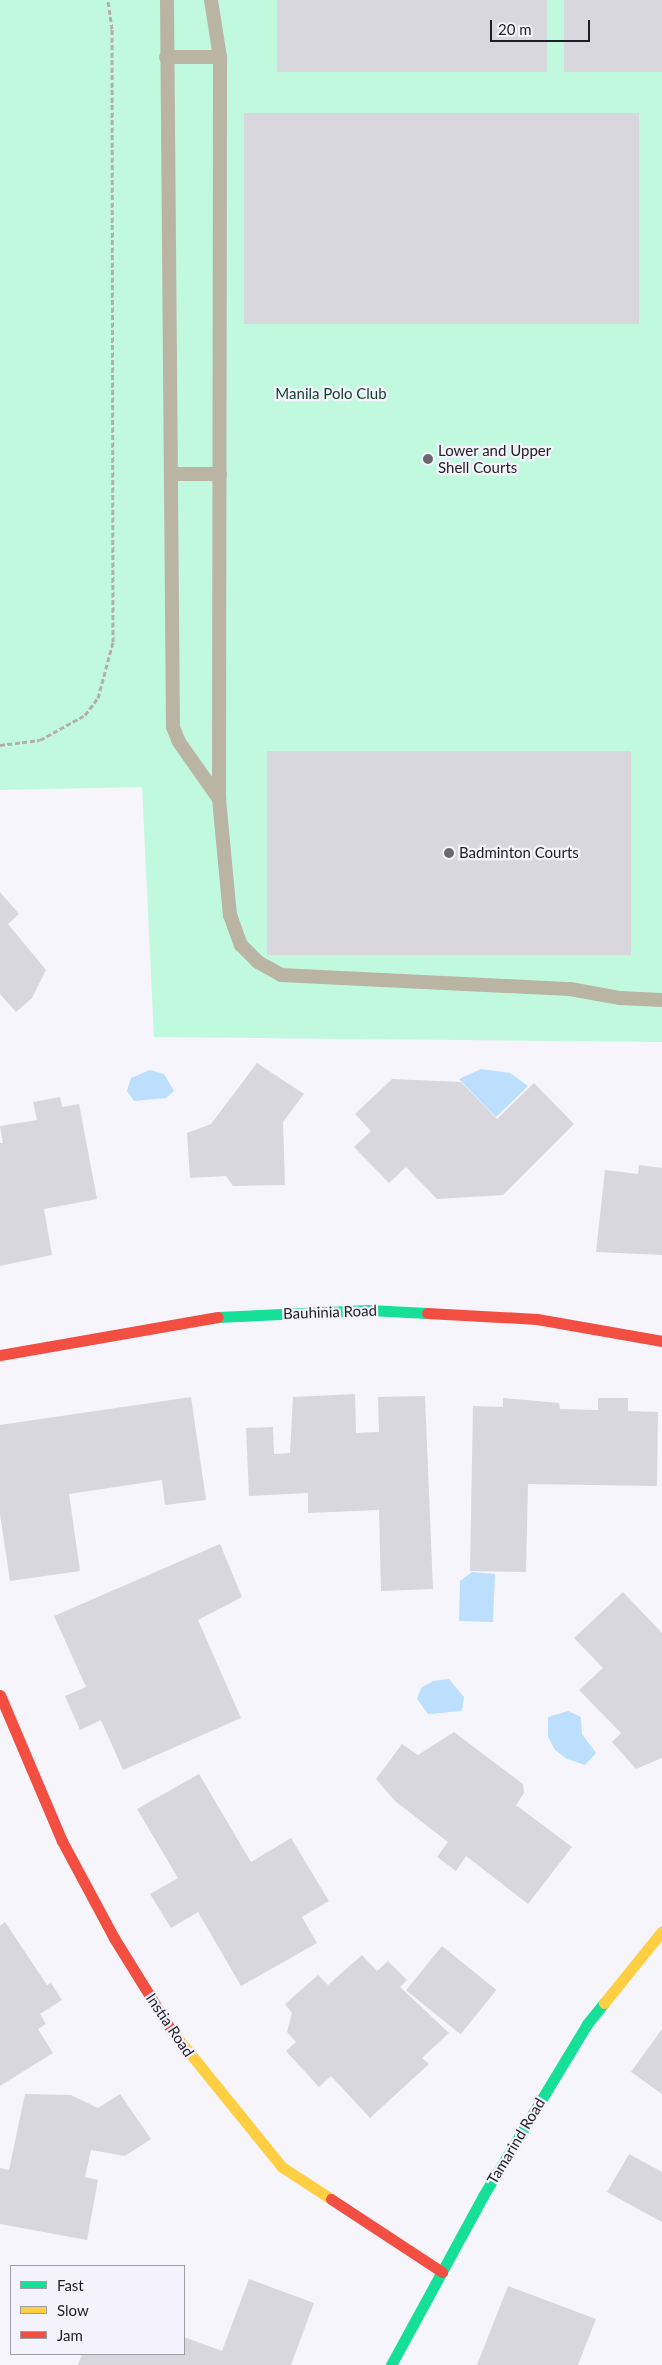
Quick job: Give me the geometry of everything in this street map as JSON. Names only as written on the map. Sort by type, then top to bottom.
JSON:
[{"type":"street","name":"Bauhinia Road","points":[[0,1355],[224,1316],[369,1310],[537,1319],[662,1340]]},
{"type":"street","name":"Instia Road","points":[[0,1694],[62,1841],[110,1929],[168,2026],[220,2095],[282,2167],[442,2272]]},
{"type":"street","name":"Tamarind Road","points":[[392,2365],[442,2272],[587,2024],[662,1931]]},
{"type":"lane","points":[[167,0],[173,727],[179,742],[219,799]]},
{"type":"lane","points":[[210,0],[220,57],[219,799],[230,915],[241,945],[258,962],[281,975],[570,989],[620,998],[662,1000]]},
{"type":"lane","points":[[166,57],[220,57]]},
{"type":"lane","points":[[171,474],[220,474]]},
{"type":"path","points":[[0,745],[40,740],[85,714],[98,698],[113,642],[112,39],[108,0]]},
{"type":"green space","name":"Manila Polo Club","points":[[0,0],[662,0],[662,1042],[154,1037],[142,787],[0,790]]},
{"type":"water","points":[[481,1069],[510,1073],[528,1086],[496,1117],[459,1079]]},
{"type":"water","points":[[150,1070],[164,1074],[174,1091],[166,1098],[134,1101],[127,1091],[131,1078]]},
{"type":"water","points":[[472,1572],[495,1574],[493,1622],[459,1621],[460,1581]]},
{"type":"water","points":[[449,1679],[464,1697],[462,1711],[428,1714],[417,1699],[421,1688],[433,1681]]},
{"type":"water","points":[[568,1711],[581,1717],[582,1734],[596,1753],[585,1765],[567,1759],[555,1750],[548,1737],[548,1717]]},
{"type":"building","points":[[277,0],[547,0],[547,72],[277,72]]},
{"type":"building","points":[[564,0],[662,0],[662,72],[564,72]]},
{"type":"building","points":[[244,113],[639,113],[639,324],[244,324]]},
{"type":"building","name":"Badminton Courts","points":[[267,751],[631,751],[631,955],[267,955]]},
{"type":"building","points":[[0,892],[19,914],[8,924],[46,970],[32,998],[16,1012],[0,994]]},
{"type":"building","points":[[257,1063],[304,1094],[283,1122],[285,1185],[233,1186],[226,1176],[190,1178],[187,1133],[211,1124]]},
{"type":"building","points":[[392,1079],[461,1082],[497,1119],[534,1083],[574,1124],[503,1195],[437,1199],[406,1167],[389,1183],[354,1147],[371,1131],[355,1114]]},
{"type":"building","points":[[60,1097],[62,1107],[79,1104],[97,1199],[44,1209],[52,1255],[0,1266],[0,1143],[3,1143],[0,1126],[37,1120],[33,1102]]},
{"type":"building","points":[[639,1165],[662,1168],[662,1255],[596,1252],[605,1170],[638,1174]]},
{"type":"building","points":[[355,1394],[356,1433],[379,1432],[378,1397],[425,1396],[433,1589],[381,1591],[379,1510],[308,1513],[308,1493],[249,1496],[246,1428],[273,1427],[274,1454],[290,1453],[293,1397]]},
{"type":"building","points":[[191,1397],[206,1500],[165,1505],[162,1480],[69,1494],[80,1571],[10,1581],[0,1514],[0,1425]]},
{"type":"building","points":[[503,1398],[559,1403],[560,1409],[598,1410],[598,1398],[628,1398],[628,1411],[658,1412],[657,1486],[528,1484],[526,1572],[470,1571],[473,1406],[503,1407]]},
{"type":"building","points":[[220,1544],[242,1597],[198,1620],[241,1718],[123,1770],[101,1720],[80,1730],[65,1696],[86,1687],[54,1616]]},
{"type":"building","points":[[623,1592],[662,1633],[662,1758],[636,1769],[612,1742],[621,1733],[579,1690],[603,1668],[574,1638]]},
{"type":"building","points":[[454,1732],[523,1784],[524,1793],[516,1805],[572,1847],[528,1904],[466,1856],[456,1871],[437,1857],[448,1842],[395,1801],[376,1779],[402,1744],[418,1755]]},
{"type":"building","points":[[199,1774],[251,1862],[291,1838],[329,1901],[302,1917],[317,1943],[241,1986],[198,1912],[171,1928],[150,1894],[178,1878],[137,1809]]},
{"type":"building","points":[[5,1922],[47,1985],[51,1983],[62,2000],[40,2014],[46,2024],[38,2029],[53,2053],[0,2086],[0,1926]]},
{"type":"building","points":[[442,1946],[496,1990],[461,2034],[406,1990]]},
{"type":"building","points":[[362,1955],[377,1971],[388,1961],[407,1980],[400,1987],[449,2033],[422,2058],[429,2064],[370,2118],[331,2076],[319,2087],[286,2051],[296,2042],[287,2032],[292,2013],[285,2004],[318,1975],[328,1985]]},
{"type":"building","points":[[662,2029],[662,2094],[631,2072]]},
{"type":"building","points":[[25,2094],[71,2095],[98,2108],[120,2094],[151,2139],[125,2156],[91,2150],[85,2177],[98,2180],[87,2240],[0,2224],[0,2168],[9,2170]]},
{"type":"building","points":[[629,2154],[662,2172],[662,2222],[607,2192]]},
{"type":"building","points":[[249,2279],[314,2303],[291,2365],[78,2365],[82,2355],[185,2355],[185,2337],[222,2351]]},
{"type":"building","points":[[508,2286],[596,2319],[578,2365],[477,2365]]},
{"type":"traffic: fast","points":[[218,1317],[369,1310],[427,1313]]},
{"type":"traffic: fast","points":[[391,2365],[483,2196],[587,2024],[604,2003]]},
{"type":"traffic: slow","points":[[604,2003],[662,1931]]},
{"type":"traffic: slow","points":[[171,2030],[282,2167],[331,2199]]},
{"type":"traffic: jam","points":[[427,1313],[537,1319],[662,1341]]},
{"type":"traffic: jam","points":[[0,1355],[218,1317]]},
{"type":"traffic: jam","points":[[0,1695],[62,1841],[114,1938],[171,2030]]},
{"type":"traffic: jam","points":[[331,2199],[442,2272]]},
{"type":"place","name":"Lower and Upper Shell Courts","points":[[428,459]]},
{"type":"place","name":"Badminton Courts","points":[[449,853]]}]
